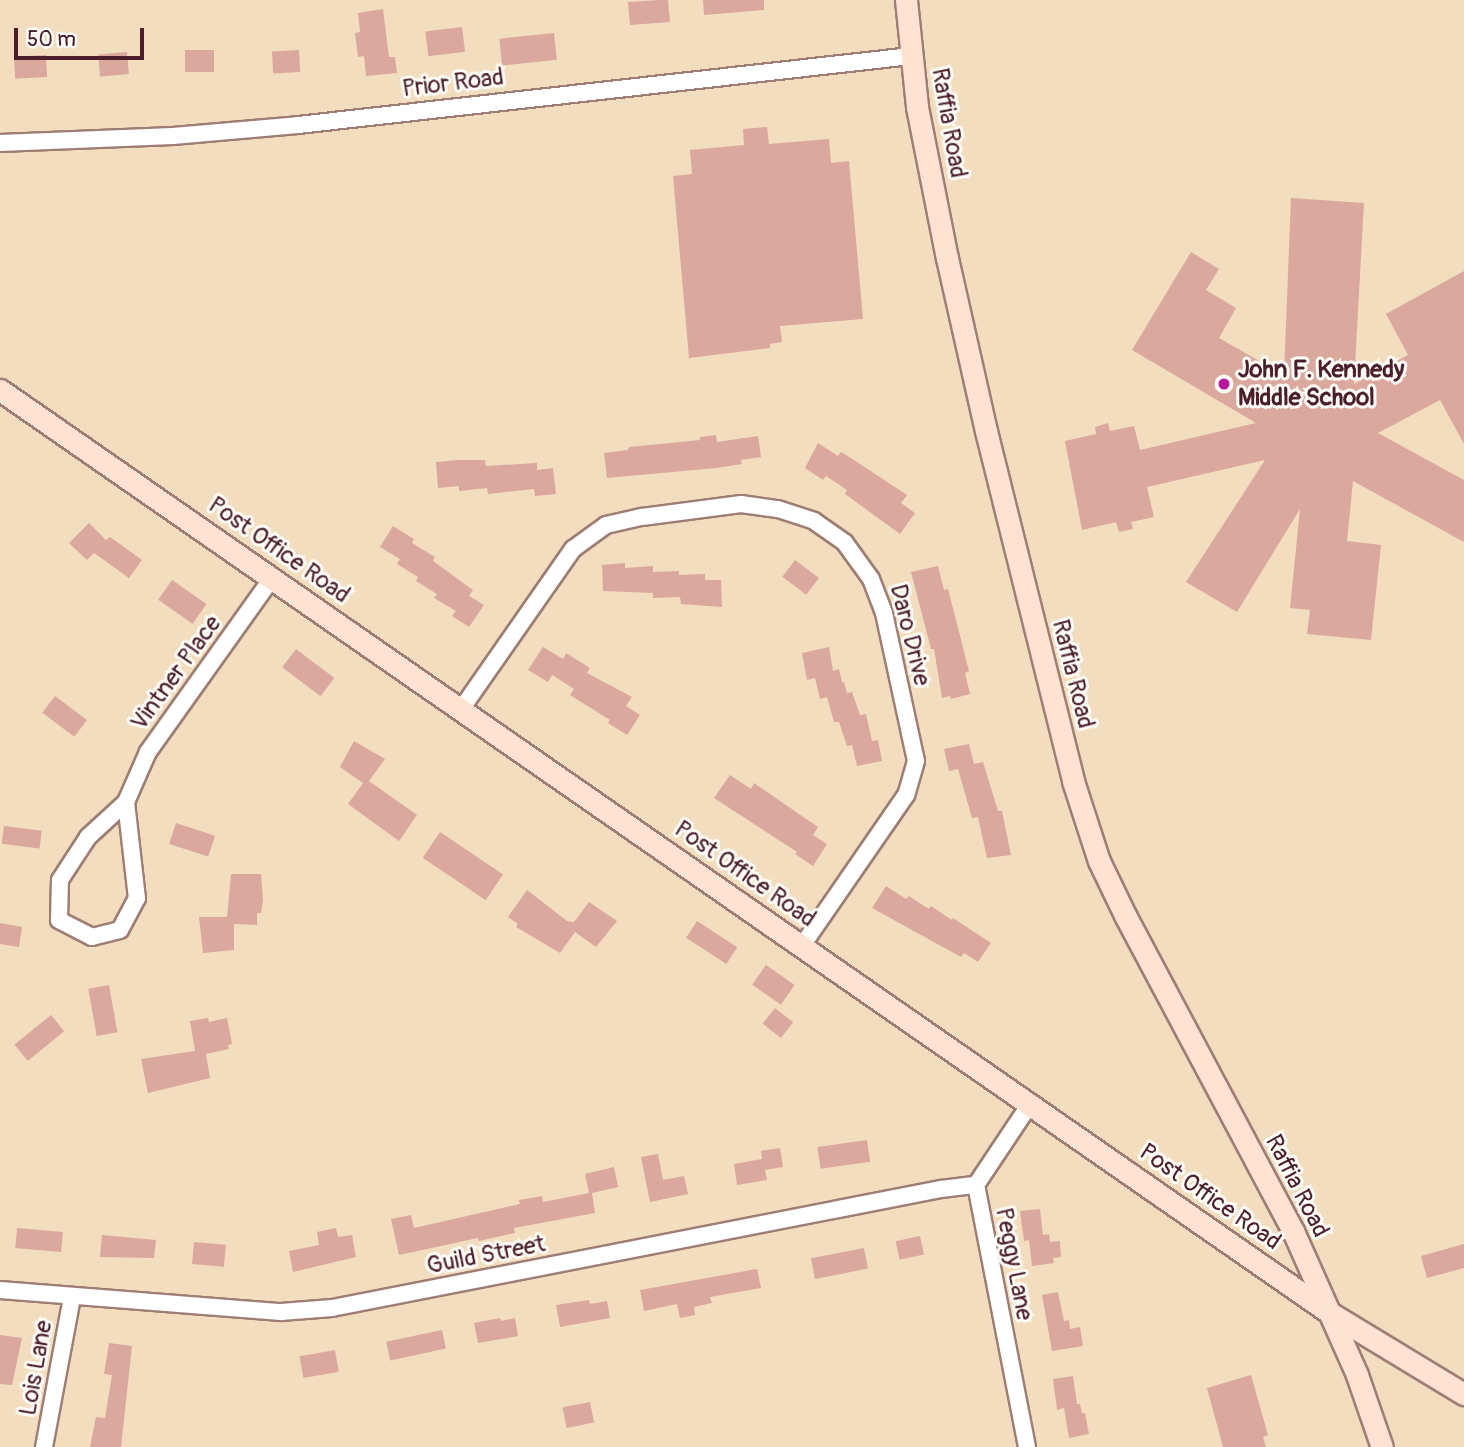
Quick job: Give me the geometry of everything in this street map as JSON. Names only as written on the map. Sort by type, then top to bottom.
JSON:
[{"type":"street","name":"Raffia Road","points":[[906,0],[917,107],[958,310],[1073,781],[1099,861],[1293,1231],[1330,1313],[1382,1447]]},
{"type":"street","name":"Prior Road","points":[[0,143],[173,136],[298,125],[911,56]]},
{"type":"street","name":"Post Office Road","points":[[0,390],[462,708],[1330,1313],[1464,1394]]},
{"type":"street","name":"Daro Drive","points":[[462,708],[573,549],[606,525],[642,517],[741,505],[778,509],[814,520],[845,543],[872,579],[884,613],[916,761],[906,795],[802,946]]},
{"type":"street","name":"Vintner Place","points":[[126,802],[137,898],[120,930],[92,937],[59,920],[60,880],[88,837],[126,802],[148,752],[273,577]]},
{"type":"street","name":"Peggy Lane","points":[[1027,1447],[976,1185],[1030,1104]]},
{"type":"street","name":"Guild Street","points":[[0,1290],[72,1298],[281,1312],[332,1308],[940,1189],[976,1185]]},
{"type":"street","name":"Lois Lane","points":[[44,1447],[72,1298]]},
{"type":"building","points":[[668,0],[670,22],[630,25],[628,2]]},
{"type":"building","points":[[703,0],[764,0],[764,10],[704,15]]},
{"type":"building","points":[[383,9],[389,57],[395,57],[397,73],[366,76],[364,56],[358,57],[355,33],[360,32],[358,13]]},
{"type":"building","points":[[462,27],[465,52],[428,56],[425,32]]},
{"type":"building","points":[[554,33],[557,60],[502,66],[499,39]]},
{"type":"building","points":[[185,50],[214,50],[214,72],[185,72]]},
{"type":"building","points":[[299,50],[300,72],[273,73],[272,51]]},
{"type":"building","points":[[127,52],[129,74],[100,76],[98,55]]},
{"type":"building","points":[[46,55],[47,77],[15,79],[14,57]]},
{"type":"building","points":[[767,127],[769,144],[829,139],[831,163],[849,161],[863,319],[780,326],[782,342],[770,344],[770,348],[689,358],[673,176],[692,174],[690,150],[744,145],[743,129]]},
{"type":"building","points":[[1291,198],[1364,203],[1354,384],[1408,355],[1386,314],[1464,271],[1464,444],[1440,400],[1378,433],[1464,480],[1464,542],[1353,481],[1347,541],[1381,545],[1371,640],[1307,634],[1310,610],[1290,608],[1300,509],[1237,612],[1186,582],[1265,460],[1147,487],[1154,517],[1131,522],[1133,529],[1119,532],[1116,522],[1082,530],[1065,441],[1096,434],[1095,427],[1108,423],[1110,431],[1134,426],[1140,450],[1256,423],[1132,350],[1191,252],[1219,269],[1206,290],[1236,308],[1219,338],[1284,375]]},
{"type":"building","points":[[716,435],[717,442],[758,436],[761,457],[741,460],[742,464],[716,468],[607,478],[604,453],[628,450],[629,447],[700,440],[700,437]]},
{"type":"building","points":[[818,443],[838,456],[841,452],[907,495],[901,503],[915,513],[900,534],[845,494],[847,490],[826,476],[823,480],[805,468]]},
{"type":"building","points":[[485,460],[486,466],[537,463],[537,470],[553,468],[556,494],[535,496],[534,489],[488,494],[487,488],[459,491],[459,486],[438,488],[436,462]]},
{"type":"building","points":[[89,523],[106,540],[110,537],[142,560],[129,578],[94,553],[87,560],[69,543]]},
{"type":"building","points":[[393,526],[414,539],[412,543],[435,557],[433,561],[473,590],[469,596],[484,605],[469,627],[452,616],[456,611],[434,598],[437,594],[416,581],[418,577],[397,564],[400,559],[380,547]]},
{"type":"building","points":[[795,560],[819,578],[806,595],[782,577]]},
{"type":"building","points":[[625,563],[625,568],[653,566],[653,572],[705,574],[705,580],[721,580],[722,607],[681,604],[680,597],[653,598],[653,593],[603,591],[602,565]]},
{"type":"building","points":[[938,566],[944,590],[948,589],[969,671],[965,673],[970,694],[951,699],[950,696],[942,698],[934,649],[931,649],[911,572]]},
{"type":"building","points":[[172,580],[206,604],[193,624],[158,600]]},
{"type":"building","points":[[543,647],[563,659],[566,653],[590,668],[587,673],[632,697],[626,706],[640,715],[627,735],[608,723],[610,720],[570,695],[574,689],[552,675],[548,682],[528,670]]},
{"type":"building","points":[[829,647],[833,671],[839,669],[847,693],[852,692],[860,715],[866,714],[872,741],[878,740],[882,761],[857,766],[852,745],[847,746],[839,722],[834,722],[827,697],[820,699],[815,678],[807,680],[802,653]]},
{"type":"building","points":[[296,649],[334,678],[320,696],[282,667]]},
{"type":"building","points":[[55,696],[87,720],[74,737],[42,713]]},
{"type":"building","points":[[354,741],[385,759],[369,781],[417,815],[399,841],[348,804],[363,783],[340,767]]},
{"type":"building","points":[[969,744],[974,764],[983,762],[998,811],[1002,811],[1011,855],[987,858],[978,817],[972,818],[958,769],[949,771],[944,749]]},
{"type":"building","points":[[730,775],[751,789],[754,783],[818,827],[813,835],[827,844],[813,866],[795,854],[797,852],[714,798]]},
{"type":"building","points":[[176,823],[215,836],[208,857],[169,844]]},
{"type":"building","points":[[4,826],[42,831],[40,848],[2,844]]},
{"type":"building","points":[[440,832],[503,874],[486,900],[423,858]]},
{"type":"building","points":[[231,874],[261,874],[263,900],[261,913],[257,913],[257,925],[234,924],[234,950],[203,953],[199,917],[227,917]]},
{"type":"building","points":[[886,886],[906,899],[909,896],[929,909],[931,906],[991,943],[978,962],[964,953],[961,957],[872,908]]},
{"type":"building","points":[[527,890],[567,921],[574,922],[589,902],[617,921],[596,947],[575,932],[560,953],[516,927],[518,924],[508,917]]},
{"type":"building","points":[[697,921],[737,947],[726,964],[686,938]]},
{"type":"building","points":[[0,923],[22,927],[19,947],[0,944]]},
{"type":"building","points":[[766,965],[795,985],[781,1005],[752,985]]},
{"type":"building","points":[[109,985],[117,1032],[97,1036],[88,989]]},
{"type":"building","points":[[775,1008],[793,1022],[781,1038],[763,1024]]},
{"type":"building","points":[[51,1015],[64,1031],[28,1061],[14,1045]]},
{"type":"building","points":[[208,1018],[209,1022],[227,1018],[232,1044],[228,1045],[229,1049],[206,1054],[210,1078],[148,1093],[141,1059],[195,1051],[190,1021]]},
{"type":"building","points":[[867,1140],[870,1162],[821,1169],[817,1147]]},
{"type":"building","points":[[780,1148],[783,1167],[765,1170],[767,1180],[737,1185],[734,1164],[762,1159],[761,1151]]},
{"type":"building","points":[[658,1154],[663,1180],[684,1176],[688,1194],[650,1202],[641,1157]]},
{"type":"building","points":[[614,1167],[618,1187],[592,1193],[595,1213],[514,1228],[515,1233],[479,1241],[478,1238],[399,1255],[391,1219],[411,1215],[414,1228],[520,1204],[519,1200],[542,1196],[543,1202],[589,1193],[585,1174]]},
{"type":"building","points":[[1040,1209],[1043,1235],[1049,1234],[1050,1242],[1060,1241],[1061,1257],[1053,1258],[1054,1263],[1032,1266],[1029,1240],[1024,1241],[1020,1211]]},
{"type":"building","points":[[17,1228],[63,1232],[61,1252],[15,1248]]},
{"type":"building","points":[[336,1228],[338,1237],[352,1235],[356,1257],[293,1272],[289,1251],[319,1245],[317,1232]]},
{"type":"building","points":[[102,1235],[156,1240],[154,1258],[100,1257]]},
{"type":"building","points":[[920,1236],[924,1255],[899,1260],[896,1241]]},
{"type":"building","points":[[194,1242],[226,1245],[224,1267],[192,1264]]},
{"type":"building","points":[[1464,1244],[1464,1268],[1427,1278],[1421,1256]]},
{"type":"building","points":[[864,1248],[868,1269],[815,1279],[811,1258]]},
{"type":"building","points":[[757,1269],[761,1288],[710,1297],[712,1303],[694,1307],[695,1315],[680,1318],[677,1304],[644,1311],[640,1290]]},
{"type":"building","points":[[1058,1292],[1064,1321],[1069,1320],[1070,1329],[1080,1327],[1083,1346],[1052,1351],[1042,1295]]},
{"type":"building","points":[[589,1300],[590,1304],[607,1301],[610,1318],[560,1327],[556,1305]]},
{"type":"building","points":[[500,1318],[501,1321],[515,1318],[518,1336],[478,1343],[474,1323]]},
{"type":"building","points":[[442,1330],[446,1349],[390,1360],[386,1342]]},
{"type":"building","points":[[0,1335],[22,1338],[12,1385],[0,1384]]},
{"type":"building","points":[[109,1343],[132,1346],[121,1447],[90,1447],[96,1417],[105,1418],[112,1375],[104,1374]]},
{"type":"building","points":[[335,1350],[339,1372],[303,1378],[300,1356]]},
{"type":"building","points":[[1251,1375],[1268,1435],[1263,1437],[1266,1447],[1223,1447],[1207,1388]]},
{"type":"building","points":[[1073,1376],[1077,1404],[1080,1404],[1082,1413],[1085,1413],[1089,1434],[1069,1438],[1064,1408],[1057,1410],[1053,1379]]},
{"type":"building","points":[[590,1402],[594,1423],[567,1428],[563,1407]]},
{"type":"place","name":"John F. Kennedy Middle School","points":[[1224,384]]}]
